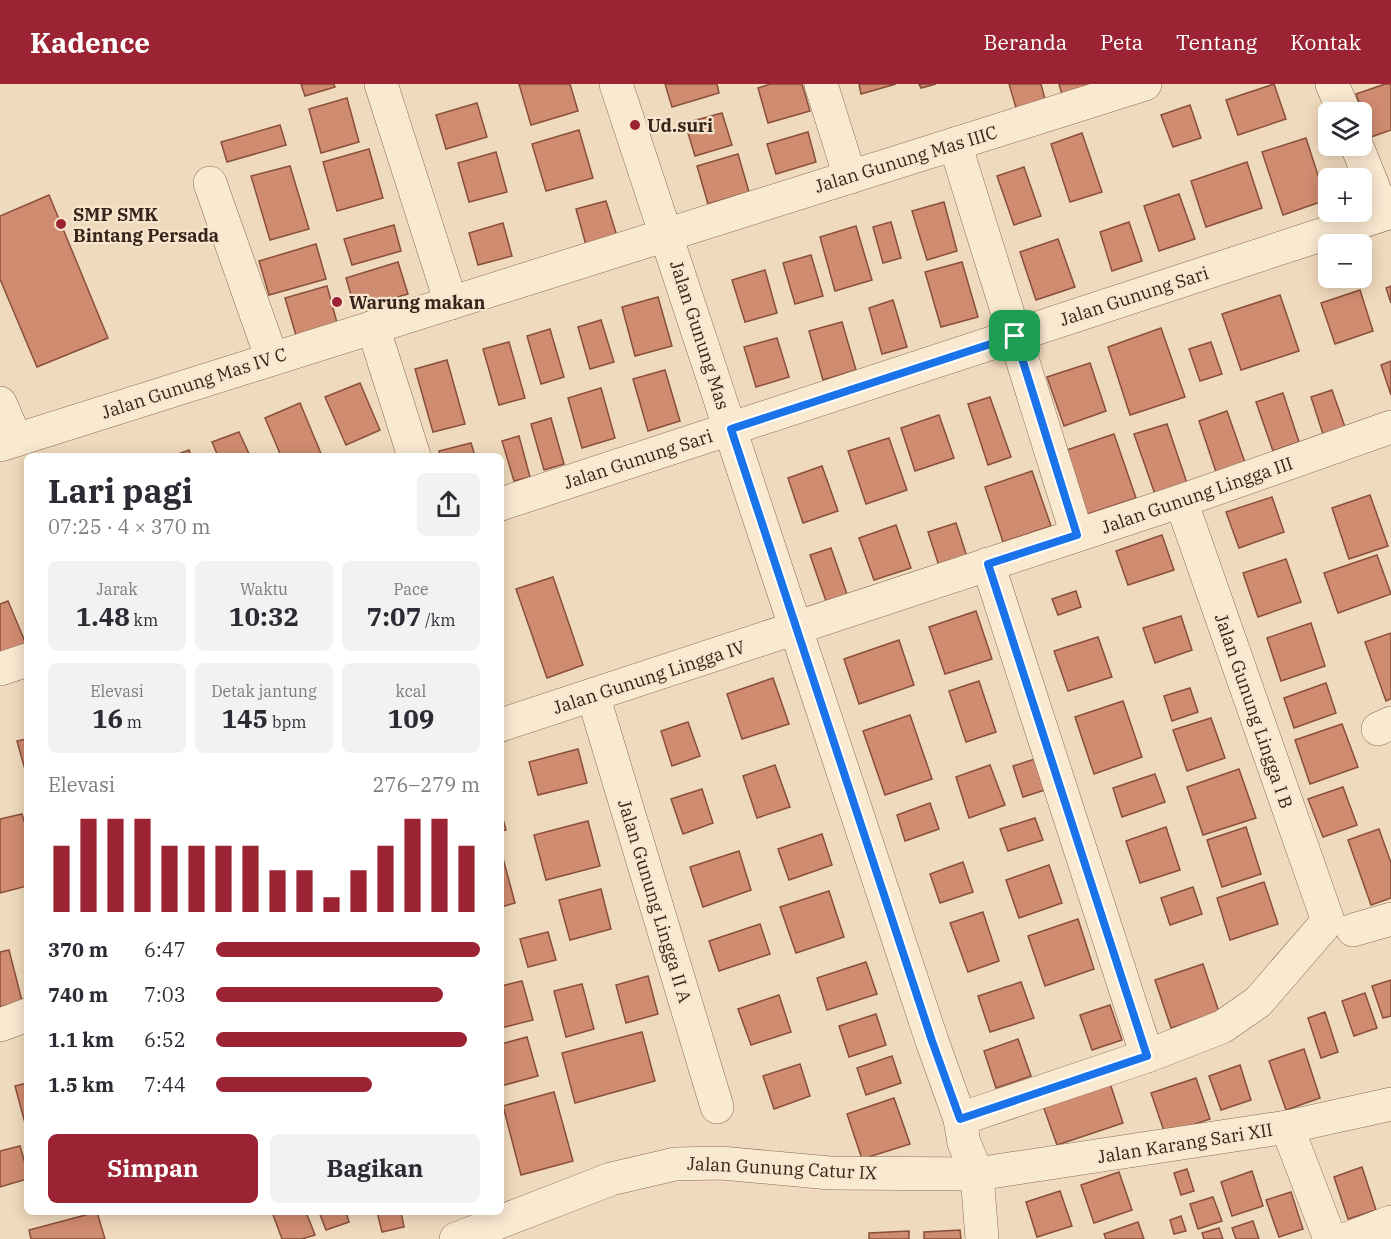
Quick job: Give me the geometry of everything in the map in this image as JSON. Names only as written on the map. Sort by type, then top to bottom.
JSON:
[{"type":"street","points":[[381,84],[451,303]]},
{"type":"street","name":"Jalan Gunung Mas","points":[[616,84],[932,1041],[960,1119],[964,1143],[977,1174],[982,1239]]},
{"type":"street","points":[[820,84],[850,177]]},
{"type":"street","name":"Jalan Gunung Mas IIIC","points":[[451,303],[1145,84]]},
{"type":"street","points":[[1332,84],[1340,102]]},
{"type":"street","points":[[955,144],[1077,535]]},
{"type":"street","points":[[1361,156],[1387,213]]},
{"type":"street","points":[[210,183],[272,359]]},
{"type":"street","name":"Jalan Gunung Sari","points":[[504,503],[1387,213]]},
{"type":"street","name":"Jalan Gunung Mas IV C","points":[[8,442],[451,303]]},
{"type":"street","points":[[373,327],[413,453]]},
{"type":"street","points":[[0,402],[8,442]]},
{"type":"street","name":"Jalan Gunung Lingga III","points":[[797,628],[1181,501],[1391,427]]},
{"type":"street","name":"Jalan Gunung Lingga I B","points":[[1181,501],[1340,926]]},
{"type":"street","points":[[988,564],[1147,1056]]},
{"type":"street","name":"Jalan Gunung Lingga IV","points":[[504,724],[797,628]]},
{"type":"street","points":[[0,669],[24,661]]},
{"type":"street","name":"Jalan Gunung Lingga II A","points":[[593,695],[717,1107]]},
{"type":"street","points":[[960,1119],[1147,1056],[1222,1027],[1258,1002],[1340,926],[1391,919]]},
{"type":"street","points":[[0,1025],[24,1016]]},
{"type":"street","name":"Jalan Karang Sari XII","points":[[977,1174],[1287,1127],[1391,1104]]},
{"type":"street","points":[[1287,1127],[1330,1239]]},
{"type":"street","name":"Jalan Gunung Catur IX","points":[[456,1239],[493,1232],[611,1179],[675,1164],[721,1163],[830,1173],[977,1174]]},
{"type":"street","points":[[1347,1239],[1391,1222]]},
{"type":"building","points":[[301,84],[334,84],[335,87],[305,96]]},
{"type":"building","points":[[519,84],[570,84],[578,111],[531,125]]},
{"type":"building","points":[[665,84],[717,84],[719,93],[672,107]]},
{"type":"building","points":[[770,84],[802,84],[810,111],[768,123],[758,88]]},
{"type":"building","points":[[859,84],[896,84],[861,94]]},
{"type":"building","points":[[919,84],[936,84],[921,88]]},
{"type":"building","points":[[1009,84],[1041,84],[1046,103],[1017,111]]},
{"type":"building","points":[[1059,84],[1091,84],[1063,98]]},
{"type":"building","points":[[1274,84],[1286,119],[1238,135],[1226,100]]},
{"type":"building","points":[[1390,84],[1391,130],[1372,137],[1372,102],[1359,102],[1356,94]]},
{"type":"building","points":[[347,98],[359,142],[321,153],[309,109]]},
{"type":"building","points":[[477,103],[487,137],[446,149],[436,115]]},
{"type":"building","points":[[1190,105],[1201,138],[1173,147],[1161,115]]},
{"type":"building","points":[[722,113],[732,145],[695,156],[685,123]]},
{"type":"building","points":[[280,125],[286,145],[227,162],[221,142]]},
{"type":"building","points":[[579,130],[593,178],[546,191],[532,144]]},
{"type":"building","points":[[808,132],[816,162],[776,174],[767,144]]},
{"type":"building","points":[[1082,133],[1102,192],[1070,202],[1051,144]]},
{"type":"building","points":[[1306,138],[1318,175],[1318,203],[1283,215],[1262,152]]},
{"type":"building","points":[[369,149],[383,198],[337,211],[323,162]]},
{"type":"building","points":[[496,152],[507,192],[469,202],[458,163]]},
{"type":"building","points":[[738,154],[749,192],[708,204],[697,166]]},
{"type":"building","points":[[1247,162],[1262,208],[1206,227],[1191,181]]},
{"type":"building","points":[[290,166],[309,229],[270,240],[251,176]]},
{"type":"building","points":[[1024,167],[1041,216],[1014,225],[997,176]]},
{"type":"building","points":[[1179,194],[1195,239],[1159,251],[1144,206]]},
{"type":"building","points":[[49,195],[108,338],[37,367],[0,279],[0,216]]},
{"type":"building","points":[[606,201],[617,236],[586,245],[576,209]]},
{"type":"building","points":[[944,202],[957,251],[927,260],[912,211]]},
{"type":"building","points":[[891,222],[901,258],[883,263],[873,227]]},
{"type":"building","points":[[1129,222],[1142,261],[1112,271],[1100,232]]},
{"type":"building","points":[[503,223],[512,256],[478,265],[469,233]]},
{"type":"building","points":[[394,225],[401,251],[352,265],[344,239]]},
{"type":"building","points":[[856,226],[872,280],[835,291],[820,237]]},
{"type":"building","points":[[1058,239],[1075,287],[1036,300],[1020,252]]},
{"type":"building","points":[[316,244],[326,279],[269,295],[259,261]]},
{"type":"building","points":[[811,255],[823,296],[795,304],[783,263]]},
{"type":"building","points":[[398,262],[408,294],[355,309],[346,278]]},
{"type":"building","points":[[962,262],[978,317],[941,327],[925,272]]},
{"type":"building","points":[[765,270],[777,313],[745,322],[732,280]]},
{"type":"building","points":[[327,286],[339,330],[298,342],[285,298]]},
{"type":"building","points":[[1391,286],[1391,303],[1386,288]]},
{"type":"building","points":[[1360,290],[1373,331],[1335,344],[1321,303]]},
{"type":"building","points":[[1280,295],[1299,351],[1241,370],[1222,314]]},
{"type":"building","points":[[658,297],[672,346],[635,356],[622,307]]},
{"type":"building","points":[[893,300],[907,347],[882,354],[869,308]]},
{"type":"building","points":[[601,320],[614,362],[590,369],[578,327]]},
{"type":"building","points":[[842,322],[856,370],[823,380],[809,331]]},
{"type":"building","points":[[1161,328],[1185,397],[1130,415],[1108,347]]},
{"type":"building","points":[[550,329],[564,377],[541,384],[527,336]]},
{"type":"building","points":[[777,338],[789,377],[756,387],[744,347]]},
{"type":"building","points":[[509,342],[525,398],[499,405],[483,349]]},
{"type":"building","points":[[1211,342],[1222,374],[1200,381],[1189,349]]},
{"type":"building","points":[[447,360],[465,424],[433,432],[415,369]]},
{"type":"building","points":[[1391,361],[1391,395],[1381,365]]},
{"type":"building","points":[[1090,363],[1106,411],[1064,426],[1047,377]]},
{"type":"building","points":[[665,370],[680,421],[648,431],[633,379]]},
{"type":"building","points":[[360,383],[380,430],[346,445],[325,397]]},
{"type":"building","points":[[601,388],[615,438],[582,448],[568,398]]},
{"type":"building","points":[[1332,390],[1345,427],[1323,434],[1311,397]]},
{"type":"building","points":[[1283,393],[1299,442],[1273,451],[1256,402]]},
{"type":"building","points":[[990,397],[1011,457],[988,465],[968,404]]},
{"type":"building","points":[[300,403],[321,453],[280,453],[265,418]]},
{"type":"building","points":[[1227,411],[1248,471],[1219,481],[1199,421]]},
{"type":"building","points":[[939,415],[954,458],[915,471],[901,428]]},
{"type":"building","points":[[551,418],[564,464],[544,470],[531,424]]},
{"type":"building","points":[[1167,424],[1189,489],[1157,500],[1134,434]]},
{"type":"building","points":[[239,432],[249,453],[217,453],[212,442]]},
{"type":"building","points":[[1114,434],[1136,498],[1085,515],[1064,451]]},
{"type":"building","points":[[519,436],[530,477],[514,481],[502,441]]},
{"type":"building","points":[[889,438],[907,490],[866,504],[848,451]]},
{"type":"building","points":[[471,443],[474,453],[439,453],[439,451]]},
{"type":"building","points":[[822,466],[838,511],[803,523],[788,478]]},
{"type":"building","points":[[1032,471],[1051,526],[1003,542],[985,487]]},
{"type":"building","points":[[1370,495],[1388,546],[1349,559],[1332,508]]},
{"type":"building","points":[[1272,497],[1284,532],[1239,548],[1226,512]]},
{"type":"building","points":[[956,523],[970,566],[942,575],[928,532]]},
{"type":"building","points":[[896,525],[911,568],[874,580],[859,538]]},
{"type":"building","points":[[1162,535],[1174,570],[1128,585],[1116,551]]},
{"type":"building","points":[[831,548],[848,597],[827,604],[810,555]]},
{"type":"building","points":[[1377,555],[1391,594],[1338,613],[1324,573]]},
{"type":"building","points":[[1286,559],[1301,602],[1258,617],[1243,573]]},
{"type":"building","points":[[553,577],[583,665],[547,678],[516,589]]},
{"type":"building","points":[[1076,591],[1081,607],[1058,615],[1052,599]]},
{"type":"building","points":[[8,601],[24,639],[24,645],[0,654],[0,604]]},
{"type":"building","points":[[976,611],[992,659],[945,674],[929,627]]},
{"type":"building","points":[[1181,616],[1192,650],[1155,663],[1143,628]]},
{"type":"building","points":[[1311,623],[1325,666],[1281,681],[1267,638]]},
{"type":"building","points":[[1391,633],[1391,699],[1386,701],[1365,642]]},
{"type":"building","points":[[1098,637],[1112,677],[1068,691],[1054,651]]},
{"type":"building","points":[[899,640],[914,685],[859,704],[844,659]]},
{"type":"building","points":[[773,678],[789,724],[742,739],[727,694]]},
{"type":"building","points":[[979,681],[996,732],[966,742],[949,691]]},
{"type":"building","points":[[1326,683],[1336,713],[1294,728],[1284,698]]},
{"type":"building","points":[[1190,688],[1198,712],[1172,721],[1164,696]]},
{"type":"building","points":[[1123,701],[1142,757],[1094,774],[1075,717]]},
{"type":"building","points":[[910,715],[932,779],[885,795],[863,731]]},
{"type":"building","points":[[1211,718],[1225,758],[1187,771],[1173,730]]},
{"type":"building","points":[[688,722],[700,756],[672,766],[661,731]]},
{"type":"building","points":[[1342,724],[1358,767],[1310,784],[1295,740]]},
{"type":"building","points":[[24,740],[24,766],[17,741]]},
{"type":"building","points":[[578,749],[587,783],[538,795],[529,762]]},
{"type":"building","points":[[1038,758],[1048,789],[1023,797],[1013,766]]},
{"type":"building","points":[[775,765],[790,807],[757,818],[743,776]]},
{"type":"building","points":[[990,765],[1005,805],[969,818],[956,777]]},
{"type":"building","points":[[1239,769],[1256,818],[1203,835],[1187,787]]},
{"type":"building","points":[[1155,774],[1165,802],[1122,817],[1113,788]]},
{"type":"building","points":[[1343,787],[1357,825],[1323,837],[1308,799]]},
{"type":"building","points":[[702,789],[713,823],[683,834],[671,799]]},
{"type":"building","points":[[930,803],[939,829],[905,841],[897,815]]},
{"type":"building","points":[[22,814],[24,821],[24,887],[0,893],[0,819]]},
{"type":"building","points":[[1035,818],[1043,840],[1008,851],[1000,829]]},
{"type":"building","points":[[588,821],[600,866],[546,880],[534,835]]},
{"type":"building","points":[[1166,827],[1180,870],[1140,883],[1126,841]]},
{"type":"building","points":[[1246,827],[1261,874],[1222,887],[1207,840]]},
{"type":"building","points":[[1379,829],[1391,863],[1391,898],[1371,905],[1348,840]]},
{"type":"building","points":[[822,834],[832,865],[789,880],[778,849]]},
{"type":"building","points":[[739,851],[751,890],[703,907],[690,867]]},
{"type":"building","points":[[504,862],[515,903],[504,906]]},
{"type":"building","points":[[963,862],[973,892],[940,903],[930,874]]},
{"type":"building","points":[[1049,865],[1062,903],[1019,918],[1006,880]]},
{"type":"building","points":[[1264,882],[1278,924],[1230,940],[1217,898]]},
{"type":"building","points":[[1193,887],[1202,914],[1170,925],[1161,898]]},
{"type":"building","points":[[601,889],[611,929],[570,940],[559,900]]},
{"type":"building","points":[[829,891],[844,937],[796,953],[780,907]]},
{"type":"building","points":[[983,912],[999,961],[968,972],[950,923]]},
{"type":"building","points":[[1078,919],[1094,969],[1045,986],[1028,936]]},
{"type":"building","points":[[760,924],[770,954],[719,971],[709,941]]},
{"type":"building","points":[[548,932],[556,960],[528,967],[520,939]]},
{"type":"building","points":[[9,950],[22,1001],[0,1007],[0,952]]},
{"type":"building","points":[[866,962],[877,994],[827,1010],[817,978]]},
{"type":"building","points":[[1203,964],[1219,1012],[1171,1028],[1155,980]]},
{"type":"building","points":[[648,976],[658,1014],[626,1023],[616,985]]},
{"type":"building","points":[[1391,980],[1391,1016],[1383,1018],[1372,986]]},
{"type":"building","points":[[522,981],[533,1020],[504,1027],[504,985]]},
{"type":"building","points":[[1021,982],[1034,1018],[990,1032],[978,996]]},
{"type":"building","points":[[582,984],[594,1029],[566,1037],[554,991]]},
{"type":"building","points":[[1365,993],[1377,1028],[1354,1036],[1342,1001]]},
{"type":"building","points":[[779,995],[791,1032],[751,1045],[738,1009]]},
{"type":"building","points":[[1110,1005],[1122,1040],[1092,1050],[1080,1015]]},
{"type":"building","points":[[1325,1012],[1338,1052],[1321,1058],[1308,1018]]},
{"type":"building","points":[[876,1014],[886,1045],[849,1057],[839,1026]]},
{"type":"building","points":[[642,1032],[655,1081],[575,1103],[562,1053]]},
{"type":"building","points":[[527,1037],[538,1076],[504,1085],[504,1043]]},
{"type":"building","points":[[1018,1039],[1031,1076],[996,1088],[984,1051]]},
{"type":"building","points":[[1304,1049],[1320,1098],[1286,1110],[1269,1061]]},
{"type":"building","points":[[892,1056],[901,1083],[866,1095],[857,1068]]},
{"type":"building","points":[[800,1064],[810,1096],[774,1109],[763,1076]]},
{"type":"building","points":[[1240,1065],[1251,1100],[1221,1110],[1209,1076]]},
{"type":"building","points":[[1196,1078],[1210,1119],[1165,1134],[1151,1093]]},
{"type":"building","points":[[1109,1080],[1123,1123],[1057,1145],[1042,1103]]},
{"type":"building","points":[[24,1084],[24,1119],[15,1086]]},
{"type":"building","points":[[554,1092],[573,1161],[521,1175],[504,1106]]},
{"type":"building","points":[[894,1098],[910,1144],[862,1159],[847,1114]]},
{"type":"building","points":[[20,1146],[24,1160],[24,1180],[0,1187],[0,1151]]},
{"type":"building","points":[[1362,1167],[1376,1210],[1348,1219],[1334,1177]]},
{"type":"building","points":[[1187,1169],[1194,1191],[1181,1195],[1174,1173]]},
{"type":"building","points":[[1252,1171],[1263,1206],[1232,1216],[1221,1182]]},
{"type":"building","points":[[1119,1172],[1132,1210],[1094,1223],[1081,1185]]},
{"type":"building","points":[[1060,1191],[1072,1226],[1037,1237],[1026,1202]]},
{"type":"building","points":[[1291,1192],[1303,1229],[1279,1237],[1266,1200]]},
{"type":"building","points":[[1213,1197],[1222,1221],[1198,1229],[1190,1204]]},
{"type":"building","points":[[86,1215],[98,1215],[105,1239],[31,1239],[29,1230]]},
{"type":"building","points":[[273,1215],[307,1215],[315,1235],[302,1239],[282,1239]]},
{"type":"building","points":[[320,1215],[347,1215],[349,1222],[326,1230]]},
{"type":"building","points":[[378,1215],[402,1215],[404,1227],[382,1232]]},
{"type":"building","points":[[1181,1216],[1186,1231],[1174,1234],[1170,1220]]},
{"type":"building","points":[[1253,1221],[1259,1239],[1236,1239],[1232,1228]]},
{"type":"building","points":[[1138,1222],[1144,1239],[1106,1239],[1104,1234]]},
{"type":"building","points":[[1219,1228],[1223,1239],[1204,1239],[1202,1233]]},
{"type":"building","points":[[960,1230],[961,1239],[924,1239],[924,1232]]},
{"type":"building","points":[[909,1231],[909,1239],[869,1239],[869,1233]]},
{"type":"place","name":"Ud.suri","points":[[635,125]]},
{"type":"place","name":"SMP SMK Bintang Persada","points":[[61,224]]},
{"type":"place","name":"Warung makan","points":[[337,302]]},
{"type":"route","points":[[1015,336],[1077,535],[988,564],[1147,1056],[960,1119],[932,1041],[731,429],[1015,336]]}]
